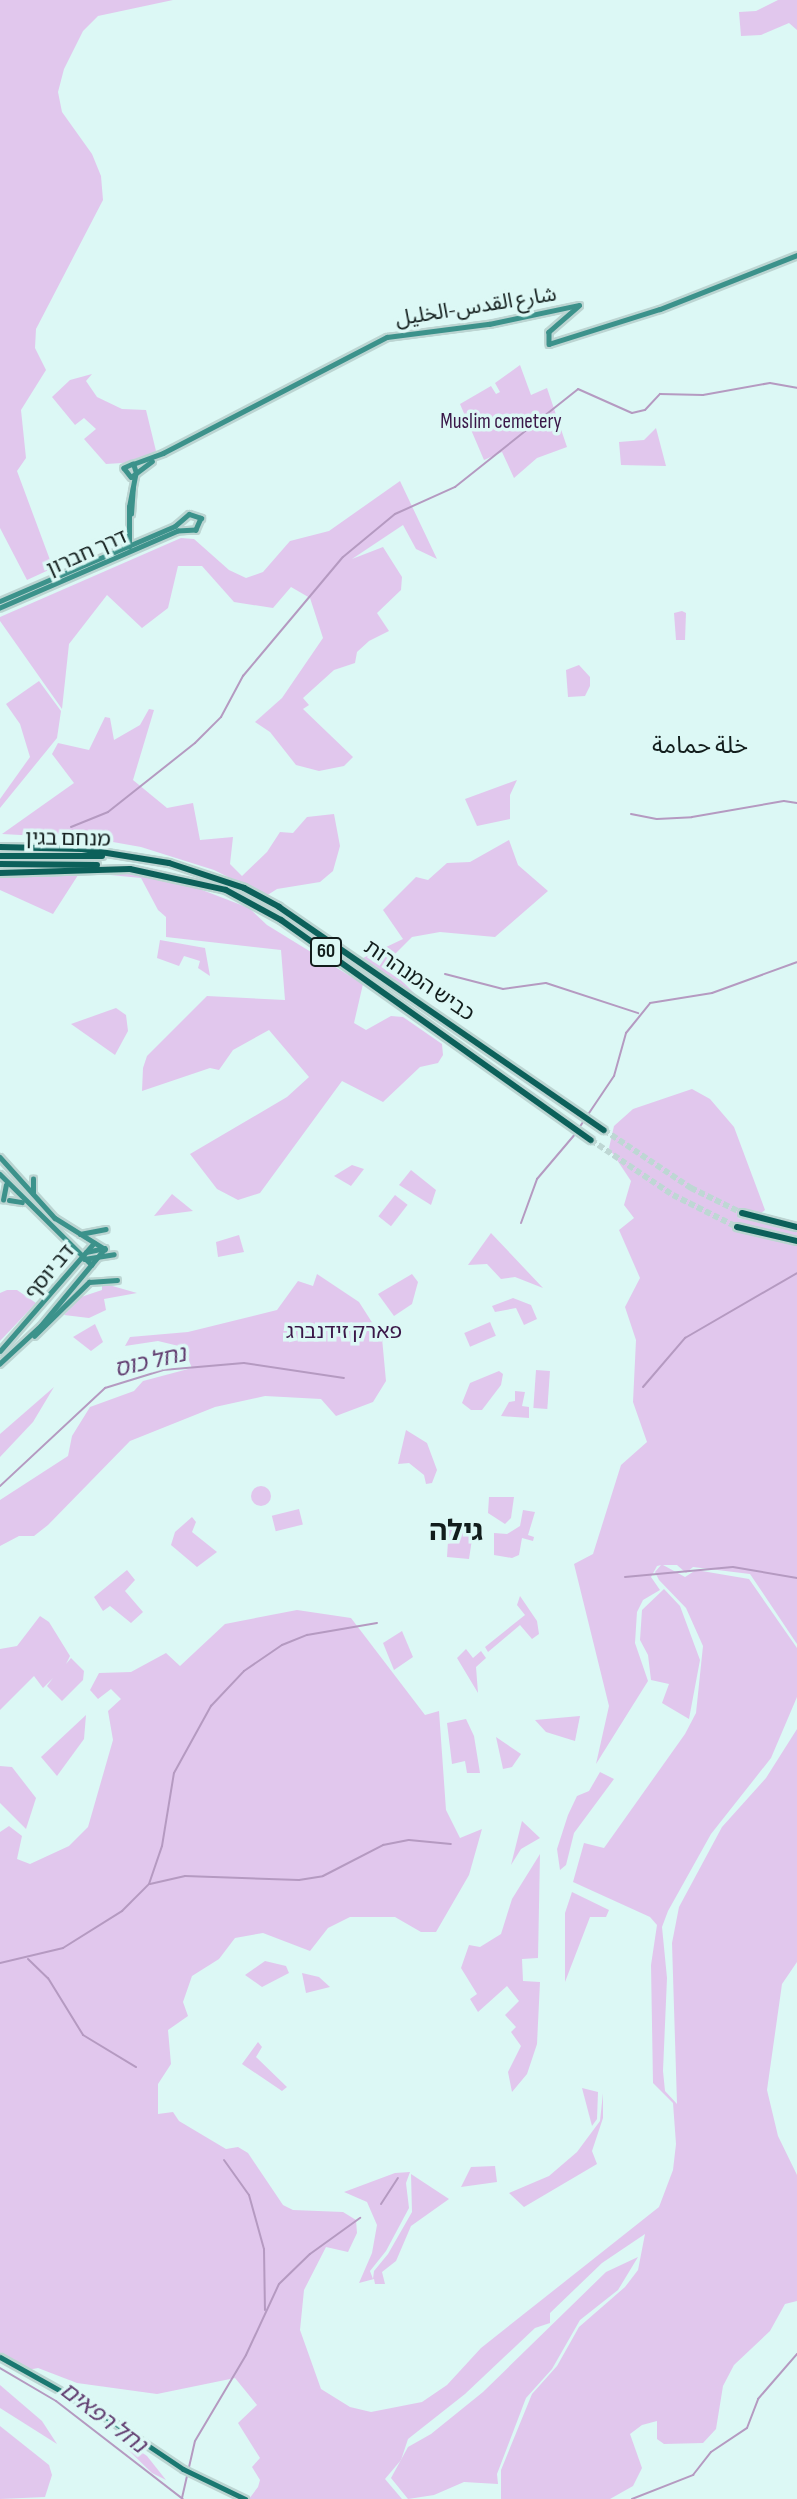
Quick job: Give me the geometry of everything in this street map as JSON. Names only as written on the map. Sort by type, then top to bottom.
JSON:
[{"type":"highway","name":"כביש המנהרות","points":[[0,847],[63,847],[135,858],[204,873],[271,902],[604,1130]]},
{"type":"highway","name":"מנחם בגין","points":[[0,856],[135,858]]},
{"type":"highway","name":"מנחם בגין","points":[[0,864],[63,863],[130,869]]},
{"type":"highway","name":"כביש המנהרות","points":[[0,873],[130,869],[212,885],[260,907],[591,1140]]},
{"type":"highway","points":[[742,1213],[797,1227]]},
{"type":"highway","points":[[737,1227],[797,1241]]},
{"type":"main road","name":"شارع القدس-الخليل","points":[[163,453],[387,337],[489,324],[579,305],[549,332],[546,340],[553,345],[660,310],[797,255]]},
{"type":"main road","points":[[130,547],[130,491],[124,468],[163,453]]},
{"type":"main road","points":[[127,476],[135,474],[163,453]]},
{"type":"main road","points":[[128,521],[135,474],[132,464]]},
{"type":"main road","points":[[130,491],[133,484]]},
{"type":"main road","points":[[192,513],[201,518],[199,528],[188,529],[184,519],[192,513]]},
{"type":"main road","name":"דרך חברון","points":[[0,608],[184,519]]},
{"type":"main road","name":"דרך חברון","points":[[0,601],[130,547],[188,529]]},
{"type":"main road","points":[[0,1157],[37,1201],[80,1234],[105,1248]]},
{"type":"main road","points":[[0,1174],[26,1204],[81,1258],[92,1265]]},
{"type":"main road","points":[[33,1179],[37,1201]]},
{"type":"main road","points":[[5,1181],[6,1200],[26,1204]]},
{"type":"main road","points":[[80,1234],[106,1229]]},
{"type":"main road","name":"דב יוסף","points":[[87,1252],[94,1243]]},
{"type":"main road","points":[[81,1258],[87,1252],[105,1248]]},
{"type":"main road","name":"דב יוסף","points":[[0,1364],[27,1340],[105,1248]]},
{"type":"main road","points":[[81,1258],[114,1254]]},
{"type":"main road","name":"דב יוסף","points":[[0,1351],[81,1258]]},
{"type":"main road","points":[[27,1340],[55,1319],[89,1282],[117,1280]]},
{"type":"main road","points":[[0,2357],[94,2410],[188,2472],[245,2499]]},
{"type":"green space","points":[[0,0],[173,0],[98,16],[83,31],[64,69],[58,92],[62,112],[92,154],[101,176],[103,200],[36,329],[35,348],[46,370],[21,410],[26,458],[17,471],[53,568],[27,580],[0,528]]},
{"type":"green space","points":[[778,0],[797,0],[797,30],[789,23],[761,35],[741,36],[739,12],[756,11]]},
{"type":"green space","name":"Muslim cemetery","points":[[520,365],[531,395],[547,388],[567,447],[537,458],[514,478],[502,452],[484,460],[460,404],[491,386],[496,394],[500,392],[495,383]]},
{"type":"green space","points":[[92,374],[86,381],[97,397],[122,409],[146,410],[156,451],[138,462],[106,464],[84,439],[96,429],[84,418],[75,425],[52,397],[70,380]]},
{"type":"green space","points":[[656,428],[666,466],[621,465],[619,442],[644,440]]},
{"type":"green space","points":[[400,481],[437,559],[416,549],[403,525],[352,559],[383,547],[402,577],[401,590],[377,613],[389,631],[369,641],[357,652],[355,663],[334,670],[303,698],[309,705],[303,709],[353,757],[344,766],[319,771],[296,765],[270,732],[255,722],[282,698],[323,638],[310,598],[291,587],[273,608],[234,602],[202,566],[178,566],[168,608],[142,628],[107,595],[69,644],[62,709],[0,621],[0,617],[181,538],[194,539],[229,570],[246,578],[263,572],[290,541],[329,531]]},
{"type":"green space","points":[[674,613],[686,613],[685,640],[676,640]]},
{"type":"green space","points":[[579,665],[590,677],[590,686],[585,696],[568,697],[566,670]]},
{"type":"green space","points":[[39,681],[61,711],[57,738],[0,808],[0,799],[30,757],[20,724],[6,704]]},
{"type":"green space","points":[[149,709],[154,710],[133,780],[167,808],[193,803],[200,840],[233,837],[230,864],[242,876],[267,852],[280,832],[293,833],[307,817],[334,814],[340,846],[333,871],[320,882],[277,889],[266,896],[214,870],[141,847],[96,839],[2,834],[74,783],[52,754],[58,743],[89,750],[105,717],[110,718],[114,740],[140,725]]},
{"type":"green space","points":[[517,780],[510,795],[510,819],[477,826],[465,799]]},
{"type":"green space","points":[[509,840],[518,865],[548,891],[495,937],[440,932],[412,937],[389,960],[393,972],[420,999],[363,958],[403,939],[383,910],[416,877],[428,880],[447,863],[470,862]]},
{"type":"green space","points":[[58,865],[94,866],[184,883],[249,908],[267,925],[363,984],[354,1023],[366,1030],[391,1016],[403,1017],[442,1044],[443,1055],[438,1063],[420,1067],[383,1102],[342,1081],[260,1193],[238,1200],[217,1189],[190,1154],[287,1097],[309,1077],[269,1030],[233,1050],[219,1070],[210,1068],[142,1091],[143,1068],[147,1056],[207,996],[285,1000],[281,950],[166,937],[166,917],[158,910],[141,878],[80,872],[53,914],[0,890],[0,872]]},
{"type":"green space","points":[[160,940],[205,948],[210,976],[198,968],[200,961],[184,956],[179,966],[157,958]]},
{"type":"green space","points":[[116,1008],[126,1015],[128,1031],[115,1055],[71,1024]]},
{"type":"green space","points":[[692,1089],[710,1099],[734,1127],[765,1210],[760,1214],[741,1209],[738,1218],[797,1229],[797,1644],[750,1574],[693,1567],[686,1573],[677,1565],[663,1565],[685,1577],[696,1570],[749,1579],[797,1648],[797,1697],[771,1758],[711,1834],[668,1911],[662,1927],[667,1978],[663,2071],[665,2091],[677,2104],[672,1943],[679,1907],[722,1827],[766,1778],[797,1729],[797,1962],[782,1984],[767,2090],[778,2136],[797,2175],[797,2301],[785,2304],[770,2331],[734,2365],[723,2386],[716,2429],[703,2443],[664,2444],[657,2439],[657,2421],[642,2425],[630,2434],[642,2468],[633,2486],[610,2499],[501,2499],[501,2470],[532,2394],[557,2366],[579,2327],[625,2287],[638,2270],[645,2234],[602,2263],[550,2313],[550,2323],[535,2328],[465,2394],[408,2439],[401,2460],[385,2479],[402,2499],[249,2499],[260,2480],[252,2467],[260,2458],[238,2423],[257,2405],[235,2378],[157,2394],[77,2383],[38,2368],[23,2371],[0,2359],[0,1832],[9,1826],[22,1836],[17,1859],[30,1864],[69,1846],[88,1827],[113,1740],[108,1711],[121,1699],[111,1689],[98,1699],[90,1690],[99,1673],[131,1672],[166,1653],[180,1666],[225,1624],[297,1610],[351,1618],[425,1715],[439,1711],[446,1810],[460,1838],[482,1829],[469,1875],[436,1932],[421,1932],[395,1917],[350,1917],[328,1928],[310,1951],[263,1933],[235,1938],[219,1959],[192,1976],[183,2002],[188,2016],[168,2030],[171,2064],[158,2084],[158,2114],[173,2112],[179,2121],[226,2149],[238,2147],[248,2153],[283,2205],[293,2210],[343,2212],[356,2220],[357,2233],[348,2252],[326,2247],[304,2290],[300,2330],[321,2389],[350,2407],[371,2412],[422,2402],[447,2385],[481,2348],[659,2207],[673,2170],[676,2144],[673,2103],[653,2083],[651,1965],[657,1925],[650,1917],[573,1882],[584,1843],[604,1848],[685,1734],[696,1713],[703,1646],[686,1608],[659,1580],[655,1572],[661,1565],[657,1566],[651,1577],[660,1590],[643,1600],[637,1612],[635,1643],[648,1681],[596,1764],[609,1706],[574,1564],[593,1554],[621,1465],[647,1442],[633,1402],[636,1340],[625,1307],[640,1278],[619,1230],[634,1218],[624,1205],[631,1181],[609,1148],[614,1126],[633,1109]]},
{"type":"green space","points":[[352,1165],[364,1169],[351,1186],[334,1176]]},
{"type":"green space","points":[[411,1170],[436,1190],[431,1205],[399,1185]]},
{"type":"green space","points":[[172,1194],[193,1211],[154,1216]]},
{"type":"green space","points":[[395,1195],[408,1205],[391,1226],[378,1216]]},
{"type":"green space","points":[[491,1233],[543,1288],[515,1277],[501,1279],[487,1264],[468,1265]]},
{"type":"green space","points":[[239,1235],[244,1252],[218,1257],[216,1242]]},
{"type":"green space","name":"פארק זידנברג","points":[[317,1274],[359,1302],[382,1338],[386,1381],[373,1402],[336,1416],[321,1399],[265,1396],[215,1407],[130,1441],[48,1525],[34,1536],[19,1536],[0,1546],[0,1500],[68,1456],[72,1436],[90,1407],[134,1391],[143,1381],[192,1368],[183,1347],[158,1341],[125,1346],[130,1337],[188,1332],[277,1310],[298,1281],[313,1286]]},
{"type":"green space","points":[[412,1274],[418,1282],[412,1304],[394,1316],[378,1294]]},
{"type":"green space","points":[[102,1283],[137,1293],[104,1299],[106,1310],[89,1318],[64,1315],[81,1297],[102,1290]]},
{"type":"green space","points":[[17,1290],[36,1303],[0,1341],[0,1293]]},
{"type":"green space","points":[[513,1298],[531,1305],[537,1319],[524,1325],[516,1308],[495,1312],[492,1306]]},
{"type":"green space","points":[[490,1322],[496,1336],[470,1347],[464,1333]]},
{"type":"green space","points":[[95,1324],[103,1342],[91,1351],[73,1337]]},
{"type":"green space","points":[[536,1370],[550,1371],[547,1409],[533,1408]]},
{"type":"green space","points":[[499,1371],[503,1374],[501,1385],[482,1410],[471,1410],[462,1403],[470,1383]]},
{"type":"green space","points":[[54,1387],[33,1422],[0,1457],[0,1434]]},
{"type":"green space","points":[[515,1391],[525,1392],[522,1406],[529,1407],[529,1418],[501,1416],[509,1402],[515,1401]]},
{"type":"green space","points":[[406,1430],[427,1443],[437,1470],[432,1483],[426,1484],[424,1475],[409,1463],[398,1464]]},
{"type":"green space","points":[[261,1486],[268,1489],[271,1496],[268,1503],[261,1506],[254,1503],[251,1496],[254,1489]]},
{"type":"green space","points":[[489,1497],[514,1497],[511,1518],[505,1524],[488,1513]]},
{"type":"green space","points":[[299,1509],[303,1525],[276,1531],[272,1516]]},
{"type":"green space","points":[[523,1510],[535,1512],[528,1535],[534,1537],[533,1541],[522,1538],[519,1555],[512,1558],[494,1555],[494,1533],[507,1534],[520,1526]]},
{"type":"green space","points":[[192,1517],[196,1522],[192,1532],[217,1552],[197,1567],[171,1545],[175,1532]]},
{"type":"green space","points":[[431,1523],[474,1526],[469,1559],[447,1557],[448,1541],[432,1535]]},
{"type":"green space","points":[[127,1570],[135,1580],[125,1591],[143,1612],[131,1623],[110,1606],[103,1611],[94,1597]]},
{"type":"green space","points":[[664,1589],[680,1606],[700,1660],[689,1719],[662,1703],[669,1684],[651,1680],[648,1655],[640,1640],[642,1610]]},
{"type":"green space","points":[[520,1596],[537,1621],[539,1634],[532,1639],[520,1625],[488,1652],[485,1647],[525,1615],[517,1605]]},
{"type":"green space","points":[[40,1616],[49,1622],[70,1656],[66,1664],[71,1658],[84,1671],[83,1680],[62,1701],[47,1686],[53,1678],[43,1688],[34,1676],[0,1710],[0,1649],[17,1646]]},
{"type":"green space","points":[[402,1631],[413,1657],[394,1670],[383,1643]]},
{"type":"green space","points":[[466,1649],[473,1658],[481,1651],[486,1658],[476,1667],[478,1693],[457,1658]]},
{"type":"green space","points":[[86,1715],[84,1739],[57,1776],[41,1757]]},
{"type":"green space","points":[[580,1716],[575,1741],[546,1732],[535,1720]]},
{"type":"green space","points":[[466,1719],[474,1736],[480,1773],[467,1773],[465,1761],[452,1764],[447,1723]]},
{"type":"green space","points":[[496,1737],[521,1754],[512,1767],[503,1769]]},
{"type":"green space","points":[[0,1766],[12,1767],[36,1798],[26,1829],[0,1803]]},
{"type":"green space","points":[[600,1772],[614,1779],[574,1833],[566,1865],[560,1870],[557,1849],[568,1815],[577,1796],[589,1791]]},
{"type":"green space","points":[[522,1821],[540,1838],[521,1849],[511,1865]]},
{"type":"green space","points":[[540,1854],[538,1958],[522,1959],[523,1981],[540,1982],[537,2044],[527,2074],[512,2092],[508,2072],[521,2046],[511,2032],[516,2027],[505,2015],[519,2001],[507,1986],[478,2012],[470,1999],[477,1994],[461,1968],[469,1945],[480,1947],[501,1934],[512,1899]]},
{"type":"green space","points":[[572,1892],[609,1910],[606,1917],[590,1917],[565,1982],[565,1913]]},
{"type":"green space","points":[[265,1961],[286,1966],[289,1973],[262,1987],[245,1975]]},
{"type":"green space","points":[[302,1973],[319,1977],[330,1987],[306,1993]]},
{"type":"green space","points":[[258,2042],[262,2047],[256,2057],[287,2087],[282,2091],[242,2064]]},
{"type":"green space","points":[[582,2088],[598,2092],[597,2119],[592,2126]]},
{"type":"green space","points":[[603,2093],[603,2118],[592,2151],[597,2164],[524,2207],[509,2193],[549,2176],[577,2152],[600,2121]]},
{"type":"green space","points":[[495,2166],[497,2182],[461,2187],[471,2167]]},
{"type":"green space","points":[[410,2172],[406,2183],[409,2208],[386,2251],[370,2271],[373,2279],[374,2271],[388,2254],[412,2212],[411,2174],[449,2199],[411,2226],[396,2261],[382,2272],[385,2284],[375,2284],[374,2279],[359,2283],[372,2253],[377,2225],[367,2202],[344,2192],[395,2173]]},
{"type":"green space","points":[[638,2257],[618,2290],[580,2320],[552,2369],[526,2398],[497,2474],[498,2484],[464,2482],[434,2495],[408,2499],[391,2478],[408,2447],[431,2434],[483,2392],[606,2272]]},
{"type":"green space","points":[[0,2385],[42,2421],[57,2444],[0,2408]]},
{"type":"green space","points":[[0,2426],[49,2465],[52,2475],[45,2497],[0,2499]]},
{"type":"green space","points":[[125,2441],[147,2456],[166,2480],[152,2473],[123,2445]]},
{"type":"waterway","points":[[71,827],[108,812],[195,743],[221,717],[243,676],[343,557],[395,514],[455,487],[578,389],[632,413],[645,410],[660,394],[703,395],[770,383],[797,388]]},
{"type":"waterway","points":[[631,814],[657,819],[692,817],[784,801],[797,803]]},
{"type":"waterway","points":[[579,1128],[614,1076],[626,1033],[650,1003],[712,993],[797,962]]},
{"type":"waterway","points":[[445,974],[503,989],[546,983],[638,1013]]},
{"type":"waterway","points":[[521,1223],[537,1179],[576,1133]]},
{"type":"waterway","points":[[643,1387],[685,1338],[797,1273]]},
{"type":"waterway","name":"נחל כוס","points":[[0,1486],[105,1388],[163,1370],[244,1363],[344,1378]]},
{"type":"waterway","points":[[625,1577],[733,1567],[797,1578]]},
{"type":"waterway","points":[[0,1963],[63,1948],[122,1911],[149,1884],[162,1846],[174,1773],[211,1706],[244,1671],[282,1645],[307,1635],[377,1623]]},
{"type":"waterway","points":[[150,1884],[185,1876],[299,1880],[323,1876],[383,1845],[409,1840],[451,1844]]},
{"type":"waterway","points":[[28,1959],[48,1978],[83,2035],[136,2067]]},
{"type":"waterway","points":[[224,2160],[249,2195],[264,2249],[265,2310]]},
{"type":"waterway","points":[[381,2204],[398,2178]]},
{"type":"waterway","points":[[182,2498],[195,2441],[246,2355],[279,2284],[310,2254],[360,2218]]},
{"type":"waterway","points":[[632,2499],[693,2475],[711,2452],[747,2428],[758,2399],[797,2354]]},
{"type":"waterway","name":"נחל רפאים","points":[[0,2368],[56,2401],[183,2499]]},
{"type":"tunnel","points":[[604,1130],[691,1188],[742,1213]]},
{"type":"tunnel","points":[[591,1140],[673,1195],[737,1227]]},
{"type":"district","name":"خلة حمامة","points":[[700,746]]},
{"type":"district","name":"גילה","points":[[456,1532]]}]
